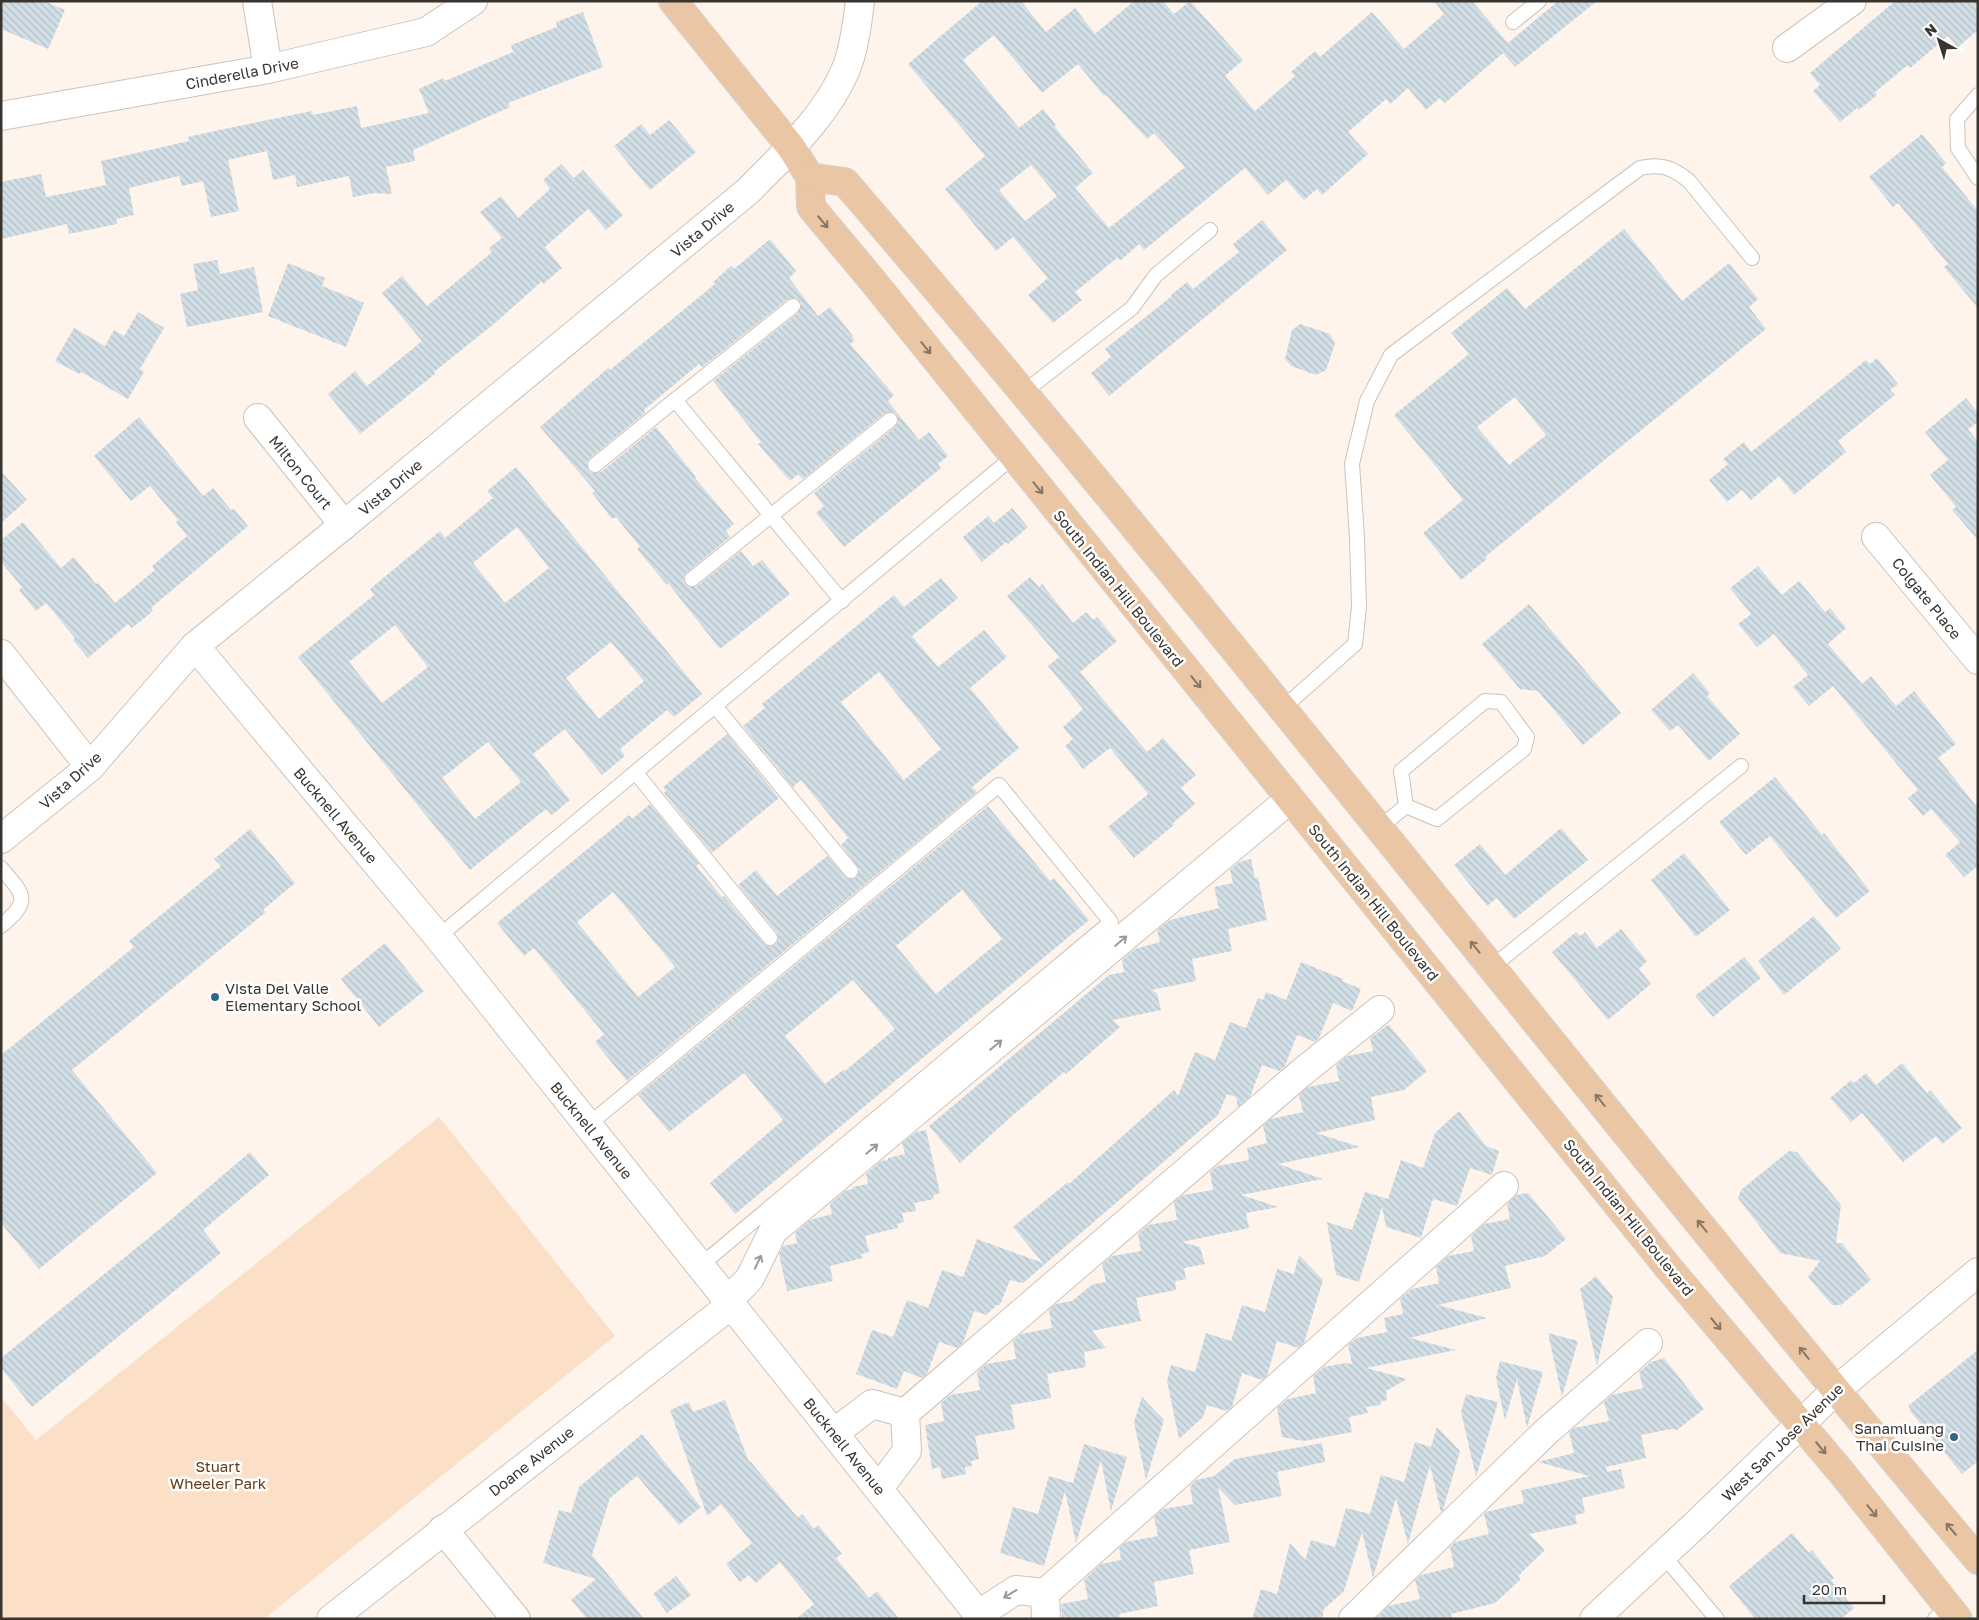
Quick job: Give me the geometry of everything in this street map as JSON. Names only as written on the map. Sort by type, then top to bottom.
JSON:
[{"type":"main road","points":[[673,1],[791,147],[810,177],[844,182],[1024,392],[1835,1391],[1978,1560]]},
{"type":"main road","name":"South Indian Hill Boulevard","points":[[810,177],[810,207],[878,288],[1667,1266],[1801,1424],[1947,1615]]},
{"type":"street","points":[[257,1],[268,69]]},
{"type":"street","name":"Cinderella Drive","points":[[1,116],[268,69],[426,32],[473,1]]},
{"type":"street","name":"Vista Drive","points":[[1,839],[90,767],[195,646],[748,191],[791,147],[829,102],[847,68],[860,1]]},
{"type":"street","points":[[1787,48],[1852,1]]},
{"type":"street","name":"Milton Court","points":[[258,418],[344,525]]},
{"type":"street","name":"Colgate Place","points":[[1876,537],[1978,660]]},
{"type":"street","name":"Bucknell Avenue","points":[[195,646],[438,937],[981,1616]]},
{"type":"street","points":[[1,654],[90,767]]},
{"type":"street","name":"Doane Avenue","points":[[331,1619],[730,1302],[750,1278],[773,1231],[1290,799]]},
{"type":"street","points":[[906,1412],[1301,1073],[1380,1010]]},
{"type":"street","points":[[981,1616],[1016,1590],[1046,1606],[1504,1186]]},
{"type":"street","name":"West San Jose Avenue","points":[[1594,1619],[1835,1391],[1978,1272]]},
{"type":"street","points":[[1353,1619],[1547,1431],[1648,1343]]},
{"type":"street","points":[[834,1433],[872,1404],[906,1412]]},
{"type":"street","points":[[879,1488],[907,1451],[906,1412]]},
{"type":"street","points":[[443,1529],[516,1619]]},
{"type":"lane","points":[[1513,22],[1539,1]]},
{"type":"lane","points":[[1978,94],[1957,120],[1958,148],[1978,178]]},
{"type":"lane","points":[[1282,709],[1355,644],[1359,607],[1352,464],[1367,401],[1391,355],[1640,168],[1652,165],[1666,166],[1678,171],[1690,181],[1752,258]]},
{"type":"lane","points":[[1024,392],[1132,308],[1156,275],[1210,230]]},
{"type":"lane","points":[[595,465],[792,306]]},
{"type":"lane","points":[[675,400],[842,600]]},
{"type":"lane","points":[[692,579],[890,420]]},
{"type":"lane","points":[[438,937],[1013,457]]},
{"type":"lane","points":[[1485,701],[1502,702],[1527,737],[1524,749],[1437,819],[1406,806],[1401,771],[1485,701]]},
{"type":"lane","points":[[715,706],[851,871]]},
{"type":"lane","points":[[1492,967],[1741,766]]},
{"type":"lane","points":[[636,773],[770,938]]},
{"type":"lane","points":[[588,1125],[999,786],[1112,922],[701,1265]]},
{"type":"lane","points":[[1379,828],[1406,806]]},
{"type":"lane","points":[[1,868],[21,891],[22,903],[16,914],[1,926]]},
{"type":"lane","points":[[1662,1554],[1717,1619]]},
{"type":"green space","name":"Stuart Wheeler Park","points":[[439,1117],[615,1336],[264,1619],[1,1619],[1,1397],[36,1440]]},
{"type":"building","points":[[1,1],[44,1],[65,10],[48,49],[1,29]]},
{"type":"building","points":[[982,1],[1021,1],[1046,32],[1075,8],[1095,34],[1134,1],[1163,1],[1174,14],[1190,1],[1243,60],[1225,76],[1255,111],[1295,76],[1291,72],[1315,51],[1320,57],[1372,12],[1404,49],[1444,14],[1434,1],[1472,1],[1508,43],[1558,1],[1597,1],[1515,67],[1503,53],[1445,103],[1440,98],[1426,110],[1408,88],[1390,104],[1386,99],[1348,132],[1368,154],[1322,195],[1317,189],[1304,200],[1286,180],[1268,195],[1245,168],[1144,250],[1139,244],[1121,260],[1117,258],[1075,292],[1082,300],[1053,323],[1028,295],[1048,278],[1013,237],[996,251],[945,189],[985,156],[908,64]],"holes":[[[994,35],[1042,93],[1078,64],[1104,96],[1106,95],[1147,139],[1154,133],[1185,167],[1109,228],[1075,188],[1093,173],[1054,126],[1056,125],[1043,109],[1019,128],[963,60]],[[1031,165],[1057,196],[1025,221],[999,190]]]},
{"type":"building","points":[[1895,1],[1978,1],[1978,30],[1958,47],[1948,36],[1910,68],[1908,65],[1875,92],[1877,95],[1859,110],[1857,108],[1840,122],[1813,91],[1820,85],[1810,73]]},
{"type":"building","points":[[583,12],[603,67],[508,103],[510,107],[413,150],[415,161],[386,167],[392,194],[374,193],[353,197],[349,176],[297,187],[295,175],[273,180],[267,151],[228,160],[239,211],[211,217],[203,181],[182,186],[179,176],[129,188],[134,215],[116,219],[117,224],[69,234],[67,224],[1,239],[1,182],[41,174],[46,197],[106,185],[101,161],[189,141],[188,137],[224,129],[312,111],[313,115],[357,106],[361,128],[429,113],[419,89],[443,78],[445,81],[513,52],[511,45],[557,27],[556,22]]},
{"type":"building","points":[[669,120],[696,152],[650,190],[614,146],[641,124],[650,135]]},
{"type":"building","points":[[1922,134],[1946,163],[1942,167],[1978,211],[1978,308],[1944,267],[1948,264],[1898,203],[1893,207],[1869,177]]},
{"type":"building","points":[[561,164],[574,178],[583,170],[623,215],[606,230],[588,209],[545,247],[562,268],[543,284],[541,282],[495,323],[434,372],[435,374],[360,434],[328,394],[355,371],[367,386],[422,341],[382,293],[402,276],[427,306],[492,252],[489,248],[502,238],[480,212],[501,196],[518,218],[550,189],[543,180]]},
{"type":"building","points":[[1262,220],[1287,250],[1109,396],[1091,373],[1111,357],[1105,349],[1187,282],[1193,289],[1239,252],[1233,244]]},
{"type":"building","points":[[1624,229],[1682,301],[1729,263],[1758,299],[1749,307],[1766,329],[1485,557],[1487,559],[1461,580],[1423,533],[1463,500],[1394,415],[1469,354],[1451,333],[1507,288],[1525,309]],"holes":[[[1515,397],[1546,435],[1509,465],[1477,427]]]},
{"type":"building","points":[[770,239],[796,271],[789,278],[818,316],[830,307],[853,336],[855,340],[850,344],[894,395],[888,401],[919,440],[929,432],[948,456],[938,464],[941,468],[844,547],[816,513],[824,506],[814,493],[895,427],[898,423],[897,415],[893,412],[885,413],[803,479],[798,474],[790,481],[758,444],[761,442],[713,381],[798,313],[802,304],[796,298],[788,299],[702,367],[699,364],[644,410],[645,413],[589,459],[587,462],[588,470],[592,473],[601,472],[656,427],[695,478],[734,524],[726,531],[730,537],[686,573],[683,580],[685,584],[689,587],[697,586],[741,551],[753,566],[762,560],[790,594],[720,649],[668,583],[667,585],[637,549],[640,547],[616,517],[612,519],[592,493],[595,491],[540,427],[608,368],[610,370],[715,284],[713,282],[731,266],[734,269]]},
{"type":"building","points":[[217,260],[220,274],[254,267],[263,312],[187,327],[180,294],[198,290],[193,264]]},
{"type":"building","points":[[288,263],[325,278],[322,286],[364,303],[346,347],[268,316]]},
{"type":"building","points":[[138,312],[164,328],[140,369],[144,372],[128,399],[81,372],[79,374],[55,361],[74,328],[105,346],[114,330],[124,336]]},
{"type":"building","points":[[1300,324],[1330,334],[1335,343],[1326,370],[1316,375],[1291,366],[1285,359],[1292,330]]},
{"type":"building","points":[[1877,358],[1898,384],[1890,390],[1895,395],[1838,441],[1846,452],[1794,495],[1779,476],[1751,500],[1742,490],[1727,502],[1709,480],[1728,464],[1723,459],[1744,442],[1751,452],[1866,360],[1870,364]]},
{"type":"building","points":[[1966,398],[1978,413],[1978,422],[1968,429],[1978,442],[1978,540],[1952,510],[1956,507],[1930,475],[1948,460],[1925,432]]},
{"type":"building","points":[[139,417],[203,496],[213,488],[231,510],[234,509],[248,526],[151,608],[153,611],[132,628],[128,624],[88,658],[73,640],[75,638],[46,603],[36,611],[19,590],[22,587],[1,562],[1,540],[23,522],[61,568],[74,557],[96,584],[98,583],[115,603],[155,570],[152,566],[187,536],[176,522],[178,520],[150,486],[131,501],[94,456]]},
{"type":"building","points":[[516,467],[702,694],[674,717],[667,710],[620,749],[625,756],[602,775],[565,729],[533,754],[570,800],[552,815],[546,809],[470,870],[298,657],[374,595],[370,589],[440,531],[445,538],[493,498],[487,491]],"holes":[[[517,527],[549,568],[505,603],[473,563]],[[395,625],[428,667],[382,703],[349,662]],[[611,642],[644,681],[599,719],[566,678]],[[488,742],[521,782],[475,819],[442,778]]]},
{"type":"building","points":[[1,471],[27,500],[1,523]]},
{"type":"building","points":[[1012,508],[1028,527],[982,562],[963,537],[988,516],[994,523]]},
{"type":"building","points":[[1758,566],[1782,595],[1799,581],[1825,612],[1830,608],[1846,628],[1828,644],[1862,684],[1871,676],[1896,706],[1914,691],[1956,744],[1938,758],[1978,808],[1978,866],[1964,877],[1945,855],[1960,842],[1931,809],[1923,816],[1908,798],[1918,790],[1833,686],[1809,706],[1793,687],[1808,675],[1774,634],[1757,647],[1738,624],[1751,614],[1730,588]]},
{"type":"building","points":[[1030,577],[1039,587],[1042,584],[1073,623],[1086,612],[1093,620],[1097,617],[1117,641],[1080,672],[1147,752],[1163,738],[1196,775],[1181,788],[1195,804],[1173,823],[1174,825],[1134,858],[1108,827],[1148,794],[1110,748],[1083,769],[1065,746],[1073,739],[1063,727],[1083,709],[1048,666],[1059,657],[1007,596]]},
{"type":"building","points":[[941,578],[958,598],[912,636],[938,667],[984,630],[1007,657],[970,688],[1019,748],[972,787],[977,792],[627,1081],[595,1042],[604,1034],[534,948],[524,956],[497,923],[629,815],[632,819],[650,804],[699,864],[696,866],[722,897],[724,896],[764,944],[767,946],[775,945],[778,941],[777,933],[738,885],[756,870],[777,896],[827,856],[848,879],[856,878],[860,870],[841,845],[848,838],[801,780],[793,787],[743,726],[765,708],[762,704],[894,595],[904,607]],"holes":[[[879,672],[941,749],[904,780],[841,702]],[[613,892],[675,967],[638,997],[577,922]]]},
{"type":"building","points":[[1529,604],[1621,713],[1583,745],[1538,691],[1520,689],[1482,644]]},
{"type":"building","points":[[1693,673],[1710,693],[1707,696],[1740,734],[1709,761],[1678,725],[1670,731],[1651,710]]},
{"type":"building","points":[[727,734],[779,798],[712,853],[664,793],[666,791],[663,787]]},
{"type":"building","points":[[1775,777],[1822,835],[1824,833],[1870,891],[1836,918],[1770,836],[1746,855],[1719,822]]},
{"type":"building","points":[[988,806],[1050,881],[1054,878],[1089,920],[735,1214],[710,1183],[783,1120],[744,1073],[669,1132],[638,1095]],"holes":[[[962,890],[1002,939],[936,994],[896,946]],[[853,980],[895,1029],[845,1071],[843,1070],[825,1084],[785,1036]]]},
{"type":"building","points":[[1561,828],[1588,860],[1514,919],[1497,898],[1487,906],[1454,865],[1480,844],[1505,875]]},
{"type":"building","points":[[250,829],[295,883],[263,910],[266,912],[72,1070],[157,1173],[39,1269],[1,1223],[1,1055],[134,947],[129,941],[221,866],[214,859]]},
{"type":"building","points":[[1684,853],[1730,910],[1696,937],[1651,880]]},
{"type":"building","points":[[1251,859],[1255,878],[1258,877],[1267,920],[1228,929],[1232,951],[1192,959],[1196,981],[1151,990],[1157,993],[1161,1010],[1113,1020],[1120,1027],[1066,1074],[1064,1072],[1013,1115],[960,1163],[929,1126],[1109,975],[1124,972],[1122,960],[1135,949],[1160,942],[1157,930],[1170,920],[1219,908],[1214,887],[1233,883],[1230,870],[1239,862]]},
{"type":"building","points":[[1814,916],[1841,949],[1784,995],[1758,961]]},
{"type":"building","points":[[1621,929],[1647,961],[1639,969],[1651,984],[1608,1020],[1552,952],[1576,932],[1580,936],[1585,932],[1597,948]]},
{"type":"building","points":[[385,943],[424,991],[379,1027],[341,979]]},
{"type":"building","points":[[1744,957],[1761,978],[1713,1017],[1695,996]]},
{"type":"building","points":[[1301,962],[1343,979],[1342,981],[1361,989],[1352,1011],[1333,1003],[1319,1038],[1315,1042],[1297,1035],[1285,1066],[1279,1071],[1262,1065],[1250,1097],[1238,1107],[1236,1097],[1227,1094],[1218,1115],[1023,1283],[1010,1280],[1000,1305],[997,1305],[986,1315],[974,1311],[963,1343],[957,1348],[939,1342],[927,1374],[922,1378],[904,1371],[897,1389],[856,1374],[872,1330],[893,1337],[907,1300],[928,1308],[942,1270],[963,1277],[977,1239],[1043,1263],[1013,1227],[1068,1182],[1069,1184],[1174,1090],[1178,1096],[1195,1052],[1215,1060],[1230,1022],[1246,1028],[1258,998],[1263,1000],[1266,992],[1286,1000]]},
{"type":"building","points":[[1389,1025],[1427,1071],[1404,1090],[1371,1097],[1375,1120],[1316,1133],[1360,1147],[1278,1164],[1323,1179],[1241,1195],[1278,1207],[1246,1213],[1249,1228],[1182,1242],[1200,1247],[1205,1264],[1184,1268],[1186,1279],[1175,1281],[1176,1290],[1136,1298],[1141,1321],[1092,1331],[1106,1348],[1084,1352],[1086,1367],[1047,1374],[1051,1398],[1011,1405],[1015,1429],[975,1436],[979,1459],[971,1461],[972,1466],[965,1467],[966,1474],[942,1479],[940,1467],[932,1469],[925,1425],[944,1421],[941,1403],[950,1395],[980,1390],[977,1372],[986,1364],[1016,1359],[1013,1341],[1021,1334],[1052,1328],[1049,1310],[1055,1304],[1072,1301],[1093,1284],[1106,1282],[1102,1264],[1112,1256],[1141,1251],[1138,1234],[1148,1225],[1177,1220],[1174,1202],[1183,1195],[1213,1190],[1210,1172],[1217,1166],[1249,1160],[1247,1148],[1267,1143],[1263,1126],[1271,1119],[1303,1112],[1299,1095],[1308,1087],[1339,1081],[1336,1065],[1347,1056],[1373,1051],[1370,1038]]},
{"type":"building","points":[[1902,1063],[1927,1093],[1930,1090],[1962,1128],[1942,1144],[1936,1136],[1903,1162],[1862,1113],[1851,1122],[1830,1098],[1851,1080],[1854,1083],[1866,1073],[1876,1085]]},
{"type":"building","points":[[1459,1111],[1486,1146],[1499,1151],[1492,1175],[1470,1168],[1457,1206],[1433,1199],[1421,1238],[1386,1227],[1382,1207],[1359,1282],[1336,1275],[1327,1222],[1352,1230],[1365,1192],[1388,1199],[1401,1160],[1423,1168],[1435,1133]]},
{"type":"building","points":[[926,1130],[940,1193],[933,1195],[934,1199],[914,1203],[916,1211],[902,1213],[904,1222],[897,1224],[898,1228],[865,1236],[869,1252],[861,1254],[863,1258],[830,1266],[833,1281],[787,1291],[779,1254],[783,1246],[797,1243],[795,1233],[810,1220],[832,1214],[830,1204],[845,1191],[853,1189],[852,1187],[868,1184],[866,1174],[881,1161],[905,1154],[902,1143],[916,1132]]},
{"type":"building","points":[[1789,1151],[1797,1152],[1841,1205],[1836,1243],[1842,1243],[1871,1280],[1841,1305],[1832,1305],[1808,1277],[1820,1261],[1780,1253],[1738,1198],[1741,1190]]},
{"type":"building","points":[[250,1152],[269,1175],[203,1230],[221,1253],[32,1407],[1,1368],[1,1358],[162,1227]]},
{"type":"building","points":[[1528,1193],[1566,1239],[1545,1256],[1505,1266],[1511,1288],[1438,1305],[1487,1318],[1410,1338],[1456,1350],[1366,1368],[1407,1379],[1386,1391],[1387,1400],[1380,1402],[1381,1405],[1366,1407],[1368,1413],[1349,1417],[1352,1432],[1304,1441],[1282,1437],[1277,1408],[1288,1399],[1316,1393],[1313,1376],[1324,1367],[1345,1363],[1352,1364],[1348,1345],[1357,1338],[1387,1332],[1384,1318],[1403,1314],[1400,1299],[1412,1289],[1439,1283],[1436,1267],[1448,1256],[1474,1251],[1471,1236],[1484,1224],[1510,1219],[1507,1204],[1516,1195]]},
{"type":"building","points":[[1299,1255],[1323,1280],[1304,1343],[1298,1348],[1277,1341],[1267,1376],[1262,1380],[1242,1373],[1232,1407],[1226,1411],[1207,1405],[1203,1417],[1179,1439],[1167,1381],[1171,1365],[1195,1372],[1206,1333],[1231,1341],[1242,1305],[1265,1312],[1277,1269],[1294,1274]]},
{"type":"building","points":[[1596,1276],[1613,1297],[1597,1366],[1580,1289]]},
{"type":"building","points":[[1548,1333],[1578,1341],[1562,1397]]},
{"type":"building","name":"Sanamluang Thai Cuisine","points":[[1978,1350],[1978,1461],[1962,1474],[1909,1410],[1911,1409],[1908,1406]]},
{"type":"building","points":[[1664,1358],[1704,1409],[1677,1430],[1671,1429],[1641,1435],[1646,1458],[1606,1467],[1607,1472],[1621,1469],[1625,1488],[1582,1498],[1585,1513],[1575,1515],[1577,1524],[1529,1534],[1545,1550],[1519,1575],[1520,1580],[1495,1603],[1451,1614],[1452,1619],[1376,1619],[1388,1606],[1420,1599],[1415,1580],[1421,1575],[1454,1567],[1450,1547],[1455,1542],[1489,1534],[1484,1514],[1486,1512],[1524,1503],[1521,1490],[1590,1476],[1538,1462],[1574,1453],[1569,1432],[1574,1428],[1609,1421],[1604,1402],[1612,1395],[1643,1388],[1639,1372],[1651,1362]]},
{"type":"building","points":[[1500,1361],[1543,1372],[1527,1428],[1517,1379],[1505,1420],[1496,1378]]},
{"type":"building","points":[[1466,1394],[1498,1402],[1476,1477],[1461,1412]]},
{"type":"building","points":[[1142,1397],[1164,1420],[1146,1480],[1134,1422]]},
{"type":"building","points":[[725,1400],[749,1462],[798,1518],[802,1514],[814,1529],[818,1525],[842,1554],[836,1558],[869,1598],[877,1591],[899,1619],[796,1619],[814,1604],[780,1562],[756,1583],[749,1575],[740,1582],[726,1564],[752,1543],[721,1504],[707,1516],[670,1410],[689,1402],[693,1412]]},
{"type":"building","points":[[1437,1427],[1460,1451],[1443,1510],[1441,1512],[1430,1465],[1408,1544],[1396,1498],[1373,1578],[1362,1532],[1344,1591],[1324,1609],[1322,1619],[1252,1619],[1261,1589],[1277,1594],[1290,1543],[1305,1560],[1311,1540],[1335,1547],[1346,1508],[1370,1514],[1381,1475],[1404,1482],[1415,1442],[1431,1447]]},
{"type":"building","points":[[642,1434],[701,1507],[679,1525],[637,1476],[610,1498],[592,1555],[644,1619],[587,1619],[571,1600],[596,1579],[543,1563],[559,1510],[571,1513],[579,1487]]},
{"type":"building","points":[[1322,1443],[1325,1462],[1277,1472],[1282,1496],[1235,1505],[1218,1487],[1230,1542],[1189,1550],[1194,1574],[1154,1582],[1158,1606],[1119,1614],[1120,1619],[1062,1619],[1061,1604],[1088,1599],[1084,1580],[1101,1564],[1121,1560],[1119,1548],[1126,1542],[1158,1536],[1154,1517],[1163,1509],[1193,1504],[1190,1486],[1196,1480],[1214,1476],[1235,1459]]},
{"type":"building","points":[[1084,1444],[1127,1457],[1111,1511],[1101,1460],[1076,1543],[1065,1491],[1044,1566],[1000,1553],[1013,1507],[1038,1514],[1049,1476],[1073,1483]]},
{"type":"building","points":[[1792,1533],[1809,1553],[1812,1550],[1834,1578],[1831,1580],[1854,1608],[1841,1619],[1755,1619],[1729,1586]]},
{"type":"building","points":[[676,1576],[691,1595],[667,1613],[653,1594]]},
{"type":"place","name":"Vista Del Valle Elementary School","points":[[215,997]]},
{"type":"place","name":"Sanamluang Thai Cuisine","points":[[1954,1437]]}]
